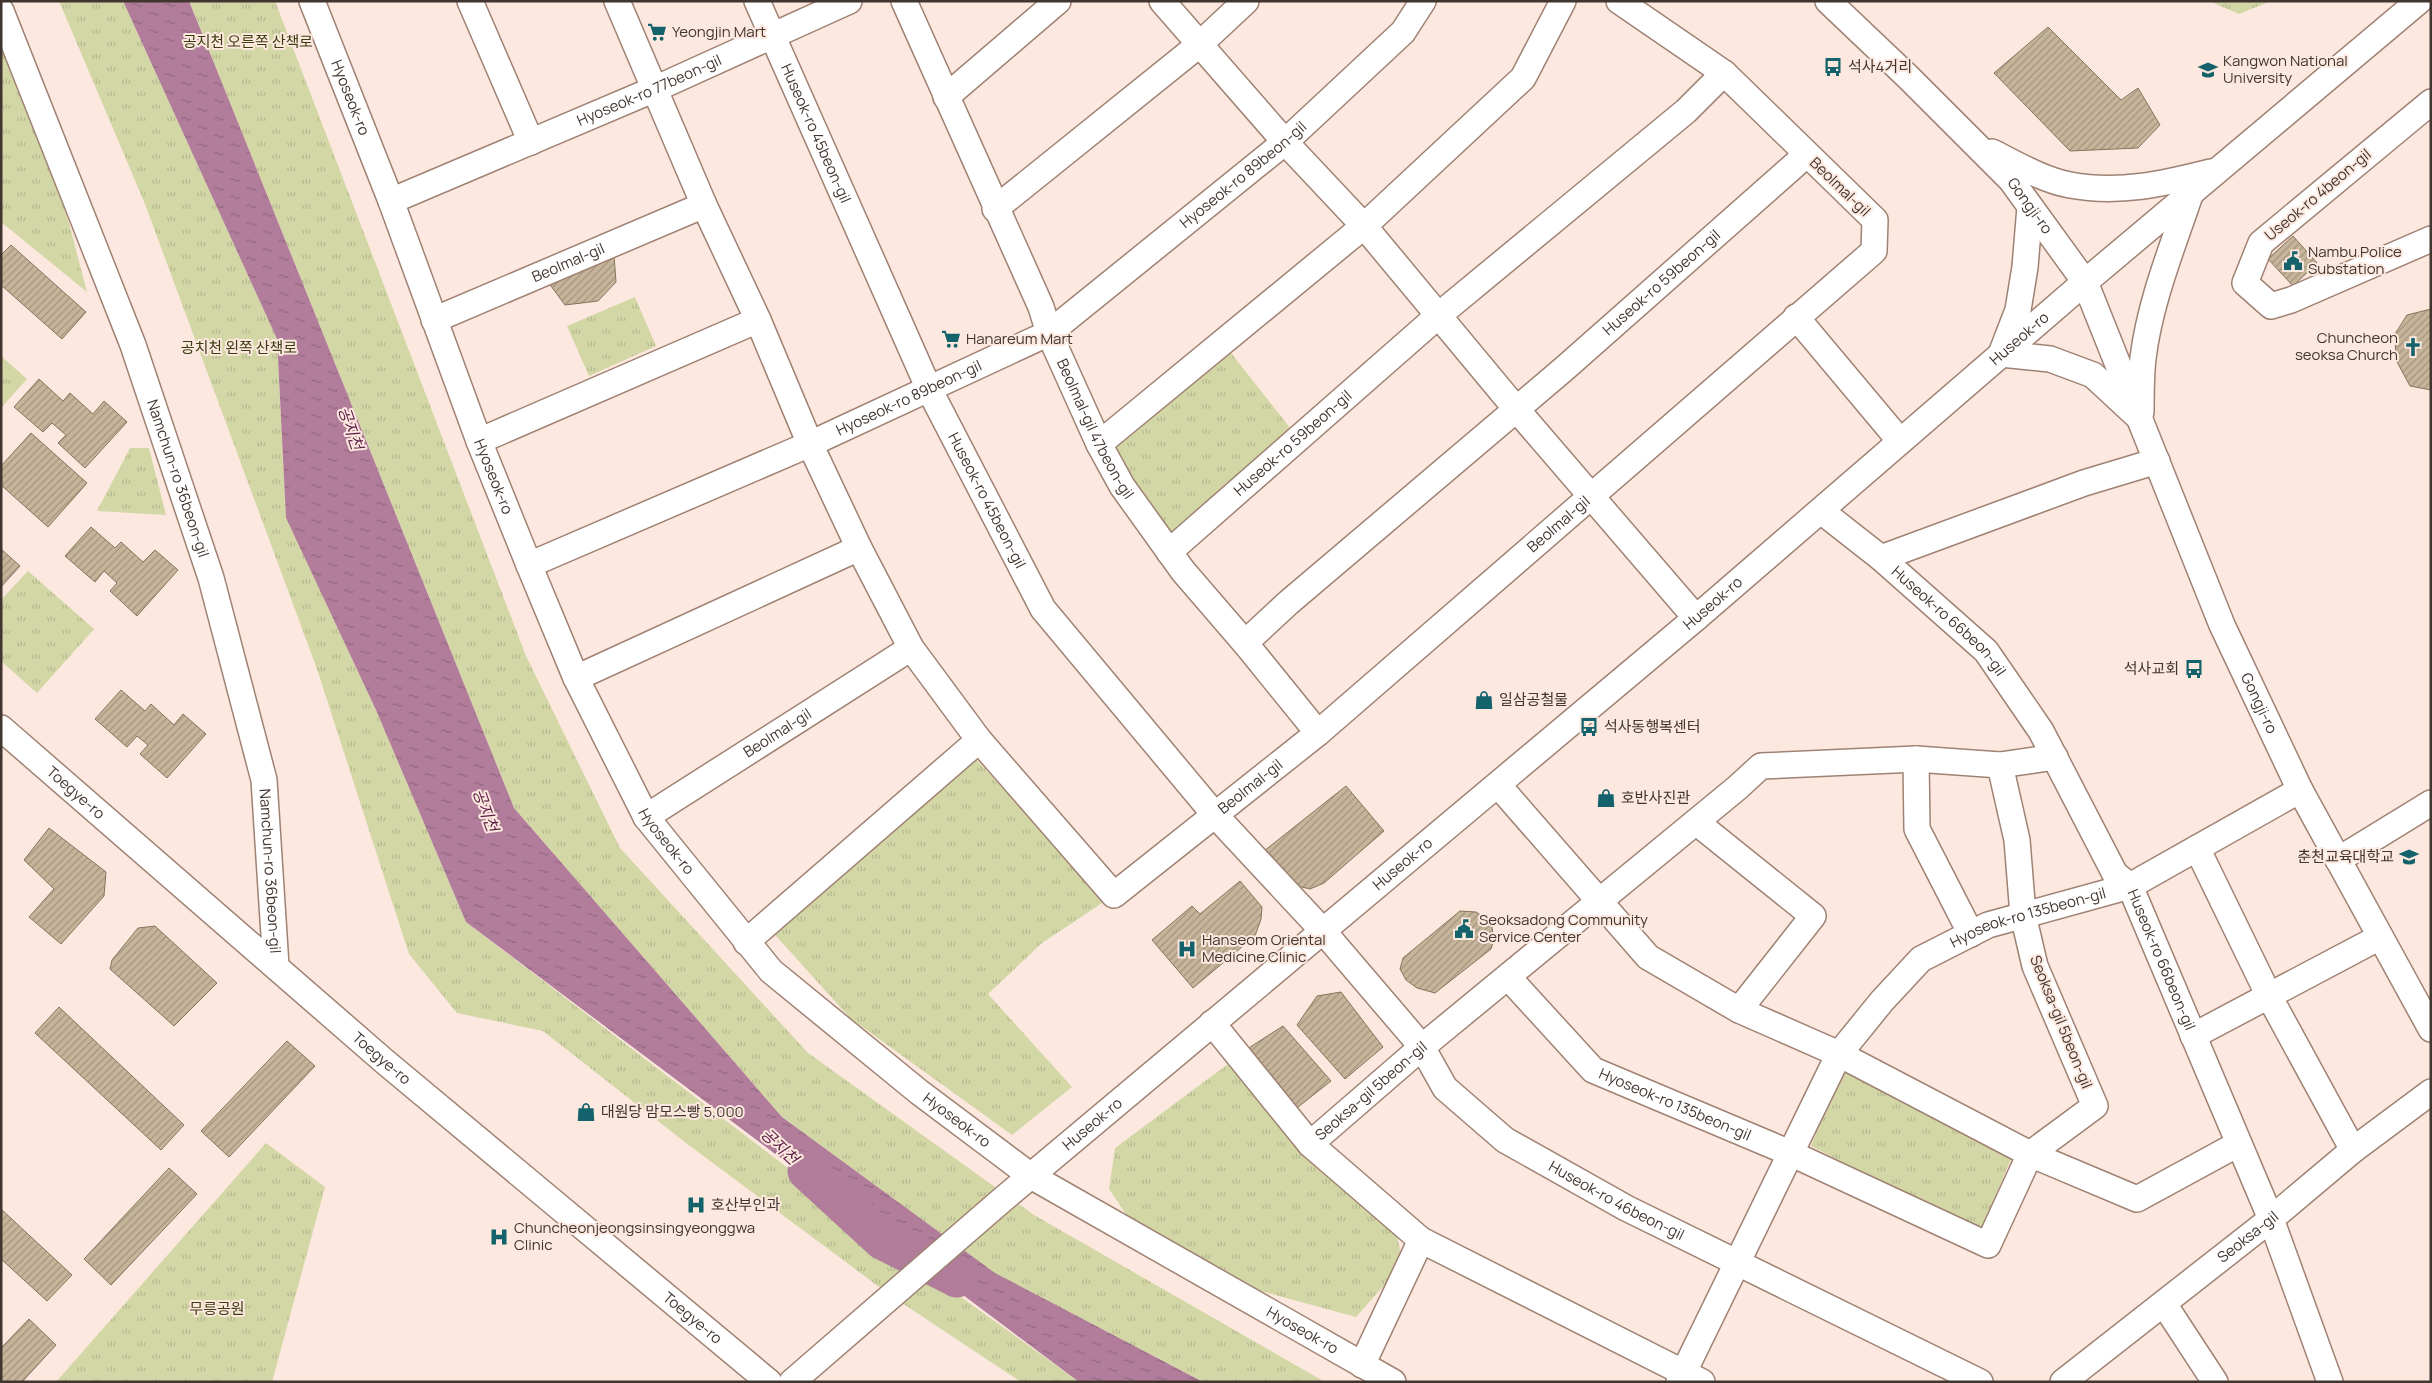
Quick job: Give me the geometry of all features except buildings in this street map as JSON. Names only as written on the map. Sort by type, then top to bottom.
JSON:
[{"type":"street","name":"Hyoseok-ro","points":[[312,1],[391,201],[479,441],[529,565],[576,678],[646,817],[771,972],[918,1092],[1031,1176],[1393,1382]]},
{"type":"street","points":[[470,1],[531,142]]},
{"type":"street","name":"Beolmal-gil","points":[[617,1],[704,205],[758,320],[810,444],[858,548],[910,648],[978,740],[1114,895],[1318,733],[1874,251],[1875,220],[1806,155],[1724,73],[1619,1]]},
{"type":"street","name":"Huseok-ro 45beon-gil","points":[[757,1],[929,389],[1043,609],[1215,815],[1323,931]]},
{"type":"street","name":"Hyoseok-ro 77beon-gil","points":[[391,201],[655,89],[849,1]]},
{"type":"street","name":"Beolmal-gil 47beon-gil","points":[[904,1],[995,209],[1041,307],[1049,333],[1099,444],[1122,486],[1183,571],[1246,643],[1318,733]]},
{"type":"street","points":[[946,97],[1058,1]]},
{"type":"street","points":[[1162,1],[1285,142],[1364,226],[1517,410],[1696,618]]},
{"type":"street","points":[[995,209],[1200,44],[1246,1]]},
{"type":"street","name":"Hyoseok-ro 89beon-gil","points":[[529,565],[810,444],[1049,333],[1285,142],[1403,32],[1423,1]]},
{"type":"street","points":[[1099,444],[1364,226],[1524,78],[1563,1]]},
{"type":"street","name":"Gongji-ro","points":[[1828,1],[2010,180],[2085,282],[2222,625],[2300,790],[2431,1029]]},
{"type":"street","name":"Huseok-ro","points":[[792,1382],[1002,1200],[1696,618],[2085,282],[2419,1]]},
{"type":"street","name":"Namchun-ro 36beon-gil","points":[[1,11],[133,345],[211,578],[264,780],[276,966]]},
{"type":"street","name":"Huseok-ro 59beon-gil","points":[[1169,552],[1439,315],[1686,111],[1724,73]]},
{"type":"street","name":"Useok-ro 4beon-gil","points":[[2431,102],[2261,243],[2245,283],[2271,306],[2292,300],[2431,239]]},
{"type":"street","points":[[1976,145],[2044,177],[2069,185],[2108,188],[2153,186],[2218,170]]},
{"type":"street","name":"Huseok-ro 59beon-gil","points":[[1246,643],[1288,603],[1517,410],[1806,155]]},
{"type":"street","points":[[2140,419],[2143,357],[2151,317],[2191,192]]},
{"type":"street","name":"Beolmal-gil","points":[[434,320],[704,205]]},
{"type":"street","points":[[2030,207],[2025,267],[2018,310],[2002,354],[2050,359],[2094,375],[2140,419]]},
{"type":"street","points":[[1796,317],[1900,441]]},
{"type":"street","points":[[479,441],[758,320]]},
{"type":"street","points":[[1881,558],[2084,483],[2157,460]]},
{"type":"street","name":"Huseok-ro 66beon-gil","points":[[1821,511],[1881,558],[1986,651],[2041,731],[2115,874],[2130,886],[2271,1219],[2330,1382]]},
{"type":"street","points":[[576,678],[858,548]]},
{"type":"street","name":"Beolmal-gil","points":[[646,817],[910,648]]},
{"type":"street","name":"Toegye-ro","points":[[1,728],[384,1061],[769,1382]]},
{"type":"street","points":[[746,942],[978,740]]},
{"type":"street","points":[[2000,765],[2054,757]]},
{"type":"street","points":[[1916,759],[1917,829],[1971,934]]},
{"type":"street","name":"Seoksa-gil 5beon-gil","points":[[1688,1379],[1421,1240],[1310,1144],[1422,1047],[1597,901],[1696,822],[1761,766],[1916,759],[2000,765],[2017,840],[2023,915],[2035,966],[2095,1106],[2030,1154]]},
{"type":"street","points":[[1498,785],[1597,901],[1648,957],[1739,1010],[1839,1054],[2030,1154],[2137,1199],[2238,1144]]},
{"type":"street","name":"Hyoseok-ro 135beon-gil","points":[[1688,1379],[1736,1264],[1839,1054],[1882,1001],[1922,959],[1988,925],[2130,886],[2300,790]]},
{"type":"street","points":[[2338,860],[2431,803]]},
{"type":"street","points":[[1696,822],[1812,916],[1739,1010]]},
{"type":"street","points":[[2197,848],[2269,996],[2353,1150]]},
{"type":"street","name":"Huseok-ro 46beon-gil","points":[[1323,931],[1422,1047],[1445,1088],[1504,1140],[1626,1208],[1736,1264],[1980,1382]]},
{"type":"street","points":[[2193,1036],[2380,937]]},
{"type":"street","name":"Hyoseok-ro 135beon-gil","points":[[1508,977],[1593,1070],[1790,1153],[1988,1245],[2030,1154]]},
{"type":"street","points":[[1212,1023],[1310,1144]]},
{"type":"street","name":"Seoksa-gil","points":[[2063,1382],[2271,1219],[2353,1150],[2431,1092]]},
{"type":"street","points":[[1362,1365],[1421,1240]]},
{"type":"street","points":[[2164,1304],[2215,1382]]},
{"type":"green space","name":"공치천 왼쪽 산책로","points":[[59,1],[123,1],[277,339],[286,518],[376,710],[466,922],[882,1240],[1079,1382],[1021,1382],[890,1295],[686,1143],[543,1031],[457,1013],[409,954],[317,669],[145,204]]},
{"type":"green space","name":"공지천 오른쪽 산책로","points":[[189,1],[275,1],[526,656],[620,848],[808,1053],[1034,1215],[1325,1382],[1203,1382],[994,1273],[782,1117],[514,808]]},
{"type":"green space","points":[[2209,1],[2271,1],[2239,14]]},
{"type":"green space","points":[[1,48],[36,127],[69,223],[87,292],[1,222]]},
{"type":"green space","points":[[635,297],[656,346],[589,376],[567,326]]},
{"type":"green space","points":[[1231,353],[1294,433],[1174,536],[1133,492],[1110,448]]},
{"type":"green space","points":[[1,356],[27,379],[1,408]]},
{"type":"green space","points":[[130,448],[149,448],[166,515],[97,511]]},
{"type":"green space","points":[[28,571],[94,629],[37,693],[1,661],[1,600]]},
{"type":"green space","points":[[976,759],[1105,901],[1042,943],[988,994],[1072,1087],[1012,1135],[850,1018],[768,927]]},
{"type":"green space","points":[[1228,1064],[1318,1156],[1347,1193],[1397,1236],[1403,1264],[1356,1317],[1261,1291],[1130,1220],[1109,1189],[1115,1148]]},
{"type":"green space","points":[[1841,1069],[2012,1157],[1980,1232],[1811,1146]]},
{"type":"green space","name":"무릉공원","points":[[266,1143],[325,1187],[272,1382],[56,1382]]},
{"type":"water","points":[[123,1],[189,1],[514,808],[782,1117],[995,1273],[1203,1382],[1079,1382],[466,922],[376,710],[286,518],[277,339]]},
{"type":"waterway","name":"공지천","points":[[807,1171],[882,1240],[957,1278]]},
{"type":"place","name":"Yeongjin Mart","points":[[657,32]]},
{"type":"place","name":"석사4거리","points":[[1833,67]]},
{"type":"place","name":"Kangwon National University","points":[[2208,70]]},
{"type":"place","name":"Nambu Police Substation","points":[[2293,261]]},
{"type":"place","name":"Hanareum Mart","points":[[951,339]]},
{"type":"place","name":"Chuncheon seoksa Church","points":[[2413,347]]},
{"type":"place","name":"석사교회","points":[[2194,669]]},
{"type":"place","name":"일삼공철물","points":[[1484,700]]},
{"type":"place","name":"석사동행복센터","points":[[1589,727]]},
{"type":"place","name":"호반사진관","points":[[1606,798]]},
{"type":"place","name":"춘천교육대학교","points":[[2409,857]]},
{"type":"place","name":"Seoksadong Community Service Center","points":[[1464,929]]},
{"type":"place","name":"Hanseom Oriental Medicine Clinic","points":[[1187,949]]},
{"type":"place","name":"대원당 맘모스빵 5,000","points":[[586,1112]]},
{"type":"place","name":"호산부인과","points":[[696,1205]]},
{"type":"place","name":"Chuncheonjeongsinsingyeonggwa Clinic","points":[[499,1237]]}]
